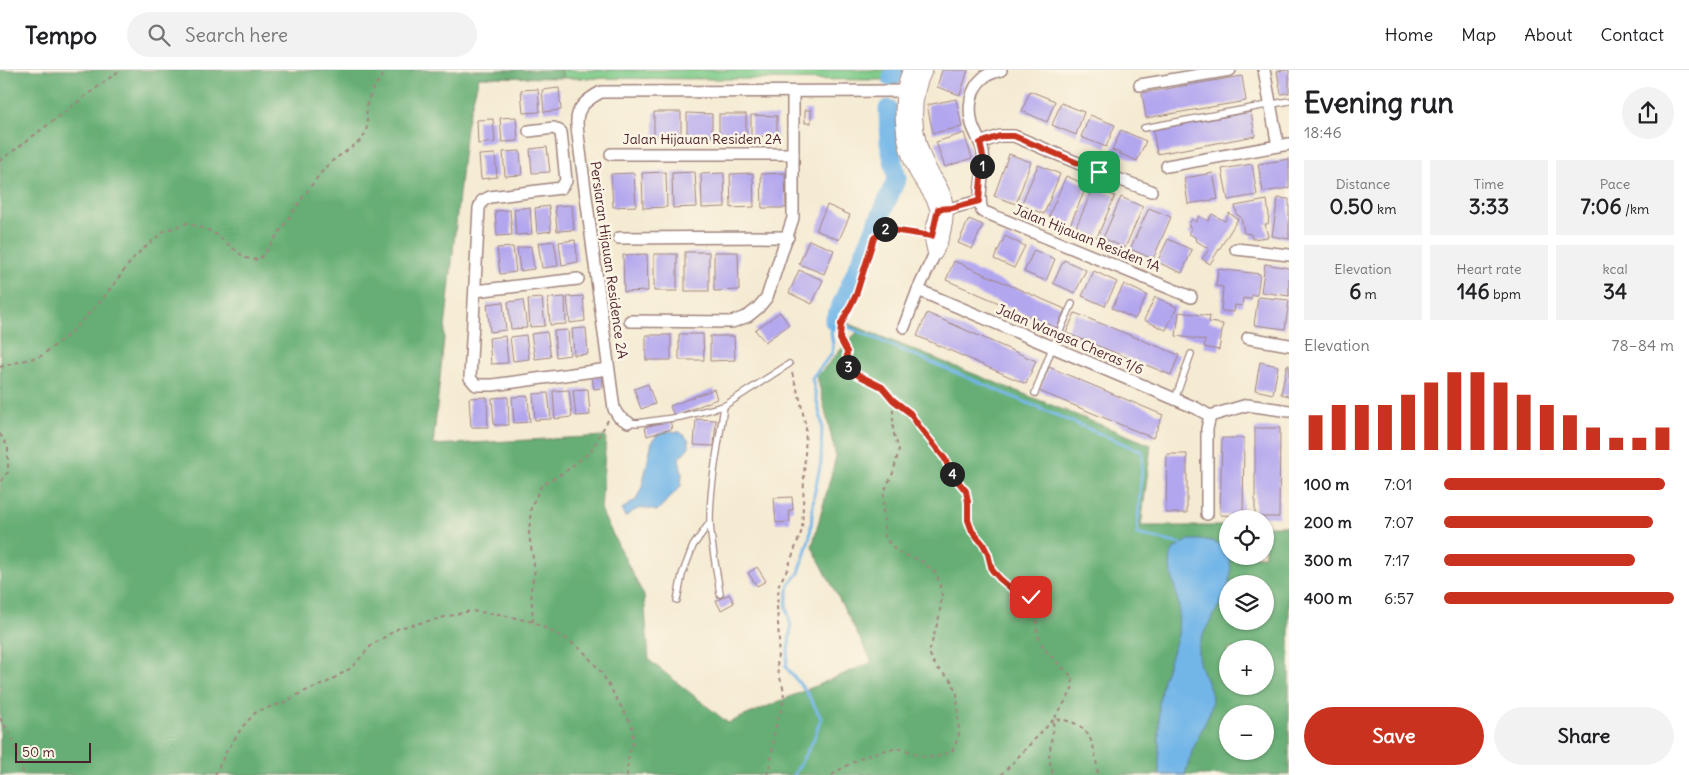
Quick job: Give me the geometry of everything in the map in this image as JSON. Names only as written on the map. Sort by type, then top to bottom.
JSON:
[{"type":"street","points":[[904,327],[918,290],[936,253],[946,219],[942,209],[910,159],[905,135],[903,92],[910,70]]},
{"type":"street","points":[[925,70],[916,104],[916,132],[923,156],[942,190],[942,209],[932,236],[936,253]]},
{"type":"street","points":[[942,209],[979,201],[983,156],[969,109],[973,90],[984,77],[1001,70]]},
{"type":"street","points":[[1140,85],[1230,70]]},
{"type":"street","points":[[1167,166],[1283,145],[1270,104],[1264,70]]},
{"type":"street","points":[[793,92],[918,91]]},
{"type":"street","name":"Persiaran Hijauan Residence 2A","points":[[614,409],[577,119],[578,110],[588,99],[601,92],[793,92]]},
{"type":"street","name":"Jalan Hijauan Residen 2A","points":[[630,321],[732,322],[748,316],[767,297],[793,218],[793,92]]},
{"type":"street","points":[[529,131],[554,128],[561,132],[566,181],[561,188],[490,197],[482,201],[479,208],[470,378],[476,385],[493,385],[608,369]]},
{"type":"street","points":[[980,143],[1000,136],[1014,136],[1099,172],[1152,191]]},
{"type":"street","name":"Jalan Hijauan Residen 2A","points":[[611,154],[793,154]]},
{"type":"street","name":"Jalan Hijauan Residen 1A","points":[[979,201],[982,211],[1191,297]]},
{"type":"street","points":[[619,238],[788,237]]},
{"type":"street","points":[[1236,249],[1289,256]]},
{"type":"street","points":[[475,291],[578,279]]},
{"type":"street","name":"Jalan Wangsa Cheras 1/6","points":[[918,290],[1175,399],[1210,416]]},
{"type":"street","points":[[1248,338],[1289,345]]},
{"type":"street","points":[[1207,514],[1207,429],[1210,416],[1247,405],[1289,412]]},
{"type":"street","points":[[614,409],[619,416],[628,422]]},
{"type":"lane","points":[[1144,128],[1289,100]]},
{"type":"lane","points":[[1035,393],[1052,348],[1072,304]]},
{"type":"lane","points":[[1175,399],[1191,354]]},
{"type":"lane","points":[[628,422],[637,423],[680,417],[724,406],[789,364]]},
{"type":"lane","points":[[720,594],[715,573],[715,556],[710,522],[712,487],[724,406]]},
{"type":"lane","points":[[677,600],[682,575],[694,546],[710,522]]},
{"type":"path","points":[[0,161],[120,70]]},
{"type":"path","points":[[0,367],[41,356],[68,335],[100,302],[135,256],[164,231],[187,223],[213,232],[246,258],[259,260],[276,239],[287,219],[326,166],[363,138],[368,124],[366,109],[371,90],[386,70]]},
{"type":"path","points":[[932,236],[885,229],[874,238],[856,295],[841,324],[840,339],[847,352],[846,365],[854,373],[882,387],[893,400],[910,413],[945,459],[951,473],[966,491],[968,520],[972,531],[986,549],[992,570],[1012,589],[1031,597],[1036,606],[1037,634],[1041,643],[1072,677],[1073,686],[1070,694],[1054,719],[1001,775]]},
{"type":"path","points":[[766,775],[771,761],[775,728],[783,704],[784,691],[777,668],[779,584],[787,570],[802,530],[806,428],[800,399],[789,364]]},
{"type":"path","points":[[832,775],[859,759],[884,750],[904,749],[923,757],[939,757],[953,750],[959,734],[957,694],[951,680],[936,667],[928,652],[939,618],[942,595],[937,574],[920,560],[898,552],[885,538],[884,492],[899,450],[892,432],[893,400]]},
{"type":"path","points":[[533,622],[531,589],[535,570],[529,535],[531,507],[541,486],[566,471],[591,451],[614,409]]},
{"type":"path","points":[[0,434],[8,447],[8,472],[0,482]]},
{"type":"path","points":[[215,775],[238,733],[257,711],[283,703],[303,692],[326,683],[351,668],[372,645],[399,628],[470,611],[498,614],[533,622],[566,639],[582,651],[602,673],[632,726],[633,742],[628,758],[627,775]]},
{"type":"path","points":[[0,718],[12,738],[24,775]]},
{"type":"path","points":[[1053,775],[1049,758],[1054,719]]},
{"type":"path","points":[[1054,719],[1068,720],[1083,727],[1095,751],[1098,775]]},
{"type":"path","points":[[859,775],[874,775]]},
{"type":"green space","points":[[0,70],[561,70],[563,78],[479,77],[466,127],[433,445],[606,436],[601,511],[644,596],[649,660],[728,723],[872,662],[812,547],[836,457],[817,376],[858,331],[847,323],[1151,445],[1141,526],[1219,526],[1219,565],[1274,565],[1274,526],[1289,526],[1289,775],[0,775]]},
{"type":"green space","points":[[561,70],[889,70],[886,80],[563,78]]},
{"type":"water","points":[[669,431],[680,432],[689,440],[689,447],[679,458],[682,474],[681,486],[657,511],[640,509],[633,511],[625,517],[622,509],[636,500],[642,487],[652,442],[657,435]]},
{"type":"water","points":[[1189,540],[1217,543],[1219,544],[1219,565],[1230,565],[1230,574],[1219,575],[1219,606],[1204,633],[1198,649],[1198,659],[1212,696],[1209,713],[1193,750],[1185,775],[1159,775],[1159,701],[1163,680],[1178,635],[1179,607],[1170,567],[1171,555],[1174,549]]},
{"type":"building","points":[[942,70],[968,70],[960,95],[937,87]]},
{"type":"building","points":[[1289,70],[1289,93],[1281,94],[1277,71]]},
{"type":"building","points":[[1242,76],[1246,101],[1146,118],[1142,93]]},
{"type":"building","points":[[559,88],[561,110],[544,112],[542,90]]},
{"type":"building","points":[[538,89],[540,112],[523,113],[521,90]]},
{"type":"building","points":[[1030,91],[1055,101],[1047,122],[1022,111]]},
{"type":"building","points":[[956,99],[962,127],[933,133],[927,105]]},
{"type":"building","points":[[1061,103],[1084,112],[1076,135],[1052,125]]},
{"type":"building","points":[[805,110],[811,110],[811,123],[805,123]]},
{"type":"building","points":[[654,112],[681,112],[681,137],[654,136]]},
{"type":"building","points":[[1251,112],[1255,136],[1157,154],[1153,130]]},
{"type":"building","points":[[687,113],[712,114],[712,136],[687,136]]},
{"type":"building","points":[[719,114],[746,114],[746,136],[719,136]]},
{"type":"building","points":[[751,115],[777,116],[777,137],[751,136]]},
{"type":"building","points":[[1090,115],[1115,125],[1106,147],[1081,137]]},
{"type":"building","points":[[516,117],[518,141],[502,142],[500,118]]},
{"type":"building","points":[[493,119],[495,142],[478,144],[477,120]]},
{"type":"building","points":[[1121,130],[1146,141],[1137,161],[1112,150]]},
{"type":"building","points":[[964,133],[972,158],[945,167],[936,142]]},
{"type":"building","points":[[547,147],[550,172],[532,173],[530,149]]},
{"type":"building","points":[[520,151],[522,175],[505,176],[503,152]]},
{"type":"building","points":[[495,154],[497,177],[481,179],[479,155]]},
{"type":"building","points":[[1009,154],[1031,162],[1016,204],[994,196]]},
{"type":"building","points":[[1289,159],[1289,188],[1263,192],[1258,164]]},
{"type":"building","points":[[1252,164],[1257,195],[1228,200],[1222,169]]},
{"type":"building","points":[[1038,165],[1060,174],[1044,214],[1021,205]]},
{"type":"building","points":[[666,172],[667,207],[643,208],[642,173]]},
{"type":"building","points":[[695,172],[697,207],[673,208],[672,173]]},
{"type":"building","points":[[634,173],[636,206],[613,207],[611,174]]},
{"type":"building","points":[[724,173],[725,207],[702,208],[701,174]]},
{"type":"building","points":[[753,173],[754,207],[731,208],[730,174]]},
{"type":"building","points":[[785,173],[786,208],[762,208],[761,174]]},
{"type":"building","points":[[1213,173],[1218,199],[1188,204],[1184,178]]},
{"type":"building","points":[[1066,176],[1087,185],[1070,225],[1049,216]]},
{"type":"building","points":[[1094,187],[1115,196],[1097,237],[1076,227]]},
{"type":"building","points":[[1121,197],[1143,207],[1125,248],[1103,238]]},
{"type":"building","points":[[1278,198],[1289,199],[1289,239],[1272,236]]},
{"type":"building","points":[[1267,200],[1269,215],[1268,224],[1265,224],[1268,237],[1252,239],[1251,234],[1244,233],[1241,217],[1237,215],[1235,206]]},
{"type":"building","points":[[572,205],[574,230],[557,231],[555,206]]},
{"type":"building","points":[[827,205],[850,215],[839,240],[816,230]]},
{"type":"building","points":[[549,206],[551,231],[537,233],[535,208]]},
{"type":"building","points":[[530,207],[532,234],[516,235],[514,209]]},
{"type":"building","points":[[1149,208],[1171,217],[1153,259],[1130,249]]},
{"type":"building","points":[[510,210],[512,235],[497,236],[495,211]]},
{"type":"building","points":[[1229,213],[1238,219],[1210,264],[1202,259],[1209,249],[1188,233],[1192,228],[1188,226],[1192,219],[1196,222],[1199,216],[1208,221],[1212,214],[1225,221]]},
{"type":"building","points":[[969,219],[983,225],[972,249],[958,243]]},
{"type":"building","points":[[1005,236],[1025,246],[1014,268],[994,259]]},
{"type":"building","points":[[1168,239],[1192,250],[1182,273],[1157,262]]},
{"type":"building","points":[[575,240],[578,262],[562,265],[559,242]]},
{"type":"building","points":[[809,240],[834,250],[824,274],[799,264]]},
{"type":"building","points":[[554,241],[558,266],[542,268],[538,243]]},
{"type":"building","points":[[531,246],[534,269],[520,271],[517,248]]},
{"type":"building","points":[[513,247],[516,272],[500,274],[497,248]]},
{"type":"building","points":[[1034,250],[1055,259],[1046,281],[1024,272]]},
{"type":"building","points":[[685,252],[709,252],[709,291],[685,291]]},
{"type":"building","points":[[714,252],[738,252],[739,290],[714,291]]},
{"type":"building","points":[[647,254],[648,291],[624,292],[623,255]]},
{"type":"building","points":[[654,254],[677,254],[677,291],[654,291]]},
{"type":"building","points":[[1064,260],[1086,270],[1075,293],[1053,283]]},
{"type":"building","points":[[954,261],[1065,309],[1057,328],[946,280]]},
{"type":"building","points":[[1265,264],[1289,268],[1289,296],[1261,292]]},
{"type":"building","points":[[1218,269],[1260,274],[1257,295],[1252,295],[1251,299],[1243,298],[1242,306],[1235,305],[1234,312],[1221,311],[1223,287],[1216,286]]},
{"type":"building","points":[[799,270],[823,280],[812,304],[789,293]]},
{"type":"building","points":[[1094,271],[1117,282],[1105,306],[1082,296]]},
{"type":"building","points":[[1124,284],[1147,295],[1135,319],[1112,308]]},
{"type":"building","points":[[583,296],[585,321],[570,323],[567,297]]},
{"type":"building","points":[[565,297],[566,324],[550,325],[548,298]]},
{"type":"building","points":[[1155,297],[1177,307],[1166,330],[1144,320]]},
{"type":"building","points":[[1258,297],[1289,300],[1285,329],[1254,325]]},
{"type":"building","points":[[542,298],[545,326],[530,327],[528,299]]},
{"type":"building","points":[[523,300],[527,328],[511,329],[508,302]]},
{"type":"building","points":[[503,302],[506,330],[490,332],[487,304]]},
{"type":"building","points":[[780,312],[789,325],[765,342],[755,330]]},
{"type":"building","points":[[1179,312],[1210,316],[1209,322],[1223,324],[1219,350],[1204,347],[1205,340],[1176,336]]},
{"type":"building","points":[[927,313],[1036,361],[1026,384],[917,336]]},
{"type":"building","points":[[1075,313],[1179,355],[1171,375],[1066,333]]},
{"type":"building","points":[[586,328],[588,354],[574,355],[572,329]]},
{"type":"building","points":[[568,330],[570,355],[556,357],[554,331]]},
{"type":"building","points":[[547,332],[551,357],[535,359],[531,334]]},
{"type":"building","points":[[679,334],[703,334],[704,360],[679,360]]},
{"type":"building","points":[[526,335],[529,359],[513,361],[510,337]]},
{"type":"building","points":[[646,335],[671,335],[671,360],[646,360]]},
{"type":"building","points":[[505,336],[508,363],[491,364],[489,338]]},
{"type":"building","points":[[710,336],[734,336],[735,360],[710,361]]},
{"type":"building","points":[[1260,362],[1278,366],[1273,394],[1255,390]]},
{"type":"building","points":[[1287,365],[1289,365],[1289,396],[1281,394]]},
{"type":"building","points":[[1049,367],[1163,415],[1153,438],[1039,391]]},
{"type":"building","points":[[602,376],[603,388],[594,389],[592,377]]},
{"type":"building","points":[[648,384],[655,404],[641,409],[634,389]]},
{"type":"building","points":[[588,389],[590,415],[576,416],[573,390]]},
{"type":"building","points":[[714,389],[717,399],[674,416],[670,406]]},
{"type":"building","points":[[569,390],[572,417],[555,419],[553,391]]},
{"type":"building","points":[[548,393],[551,419],[535,420],[533,394]]},
{"type":"building","points":[[528,396],[530,422],[514,423],[512,397]]},
{"type":"building","points":[[487,397],[488,427],[471,427],[469,398]]},
{"type":"building","points":[[508,397],[509,425],[494,425],[492,398]]},
{"type":"building","points":[[696,419],[716,420],[714,446],[694,445]]},
{"type":"building","points":[[670,420],[672,429],[647,436],[645,427]]},
{"type":"building","points":[[1255,428],[1280,428],[1279,517],[1274,517],[1274,510],[1255,510]]},
{"type":"building","points":[[1222,438],[1244,438],[1243,510],[1220,510]]},
{"type":"building","points":[[1167,454],[1187,454],[1187,513],[1166,513]]},
{"type":"building","points":[[792,497],[793,510],[789,510],[790,522],[776,523],[774,498]]},
{"type":"building","points":[[757,567],[766,581],[757,586],[748,573]]},
{"type":"building","points":[[729,594],[734,603],[721,610],[716,601]]},
{"type":"waterway","points":[[892,78],[895,70]]},
{"type":"waterway","points":[[834,321],[897,178],[889,143],[888,109]]},
{"type":"waterway","points":[[794,775],[813,741],[821,718],[807,693],[786,667],[791,627],[786,604],[789,585],[799,573],[810,536],[814,495],[821,462],[822,424],[812,378],[832,353],[831,331],[834,321],[1143,452],[1137,534],[1181,544],[1182,546]]},
{"type":"route","points":[[1031,597],[1012,589],[992,570],[988,554],[979,538],[972,531],[968,520],[966,491],[951,473],[945,459],[910,413],[893,400],[882,387],[854,373],[846,365],[847,352],[840,339],[841,324],[856,295],[874,238],[885,229],[932,236],[938,209],[952,208],[979,201],[983,156],[980,143],[1000,136],[1014,136],[1099,172]]}]
